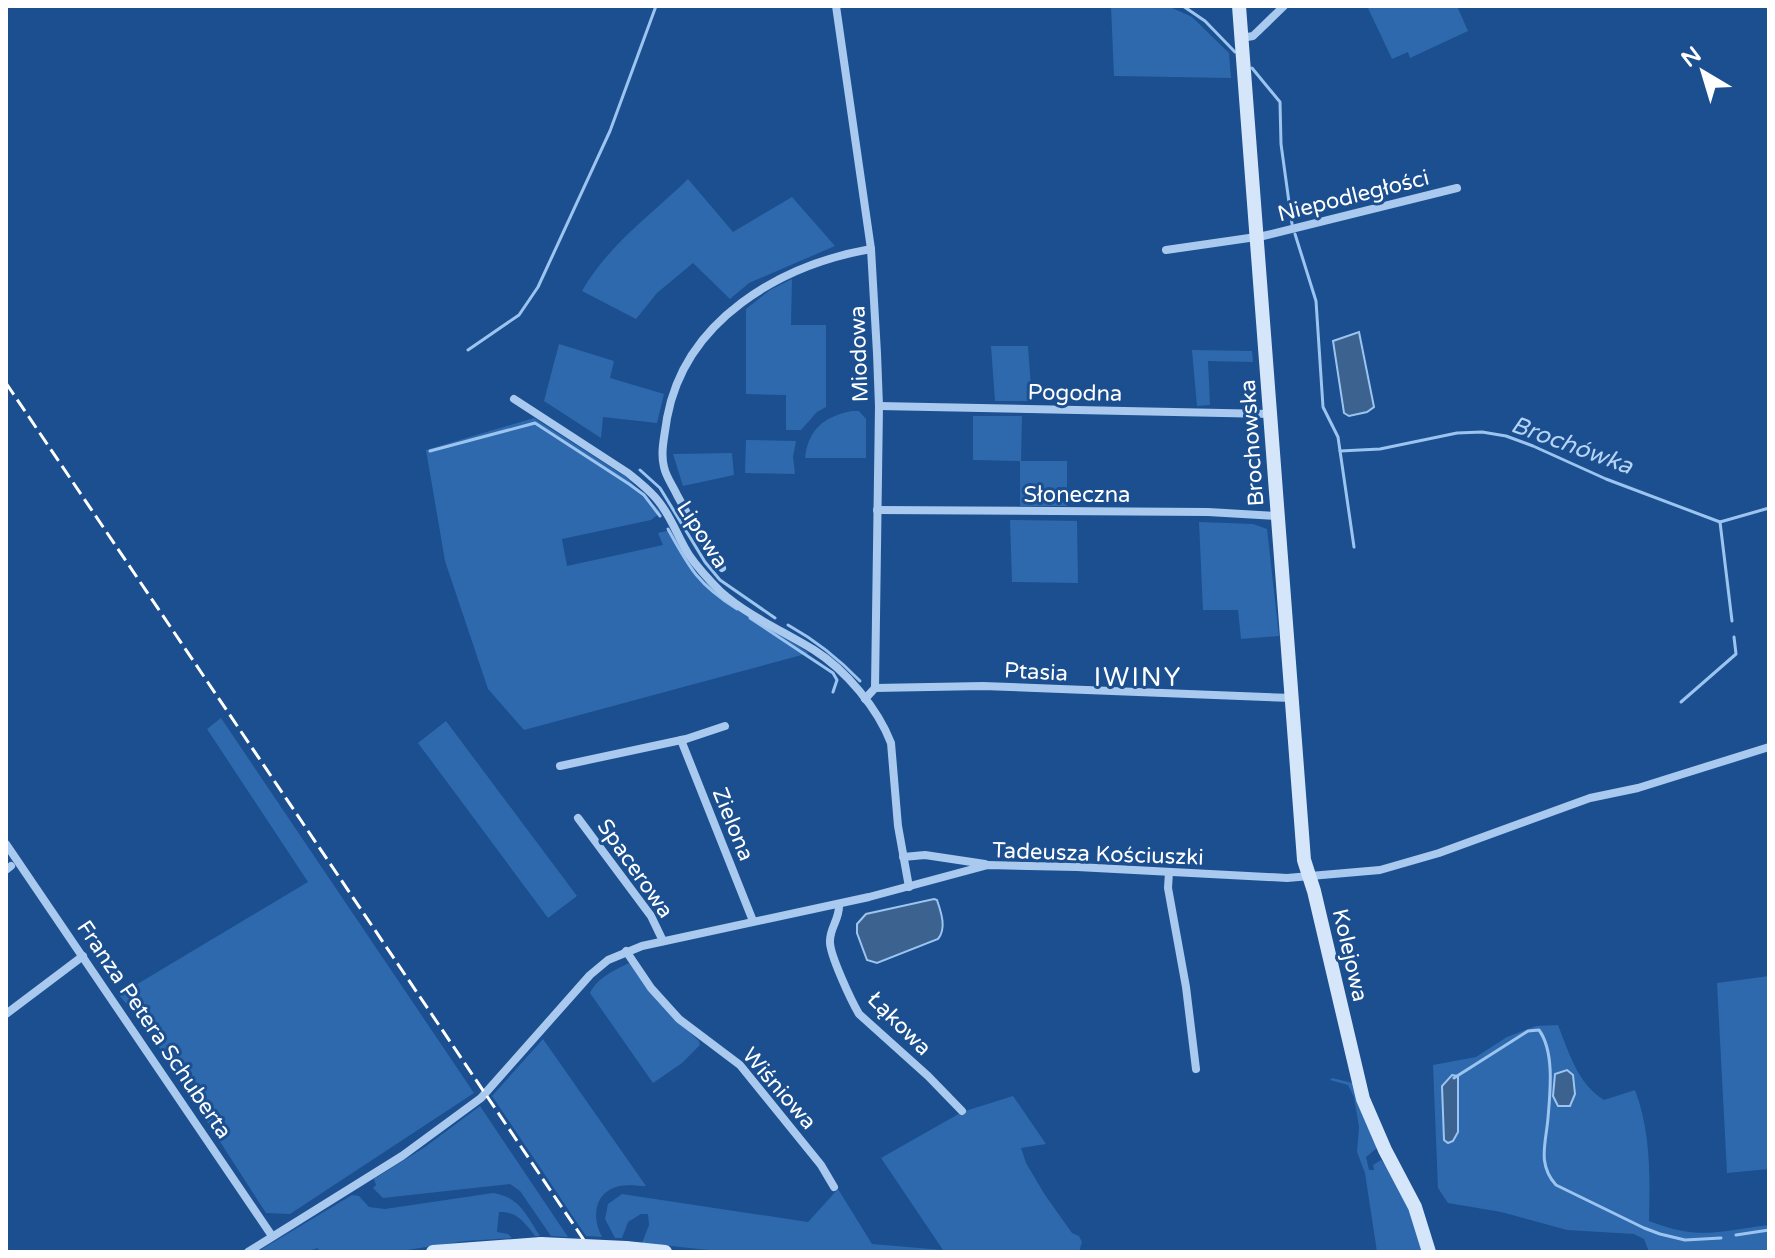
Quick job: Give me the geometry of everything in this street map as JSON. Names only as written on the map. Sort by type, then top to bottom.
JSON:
[{"type":"street","name":"Miodowa","points":[[836,6],[871,249],[879,406],[875,688]]},
{"type":"street","name":"Brochowska","points":[[1239,6],[1304,860],[1309,877]]},
{"type":"street","points":[[1241,38],[1253,36],[1284,6]]},
{"type":"street","name":"Niepodległości","points":[[1166,250],[1257,237],[1457,188]]},
{"type":"street","points":[[722,568],[703,543],[664,467],[664,438],[670,403],[679,378],[706,337],[738,304],[764,286],[809,264],[871,249]]},
{"type":"street","name":"Lipowa","points":[[514,399],[643,485],[665,509],[688,553],[711,582],[741,607],[817,652],[839,670],[861,696]]},
{"type":"street","name":"Pogodna","points":[[879,406],[1271,414]]},
{"type":"street","name":"Słoneczna","points":[[877,510],[1208,512],[1278,516]]},
{"type":"street","name":"Ptasia","points":[[875,688],[983,686],[1292,698]]},
{"type":"street","points":[[875,688],[861,696],[891,743],[909,887]]},
{"type":"street","points":[[560,766],[681,740],[725,726]]},
{"type":"street","name":"Zielona","points":[[681,740],[753,921]]},
{"type":"street","name":"Tadeusza Kościuszki","points":[[248,1252],[402,1156],[486,1093],[590,975],[608,960],[626,951],[839,904],[988,865],[1276,878],[1380,870],[1407,864],[1568,805],[1638,788],[1769,747]]},
{"type":"street","name":"Spacerowa","points":[[578,818],[651,916],[663,941]]},
{"type":"street","name":"Franza Petera Schuberta","points":[[6,844],[272,1236]]},
{"type":"street","points":[[903,857],[925,855],[988,865]]},
{"type":"street","points":[[1169,872],[1168,888],[1186,987],[1196,1069]]},
{"type":"street","name":"Kolejowa","points":[[1309,877],[1356,1075],[1371,1120],[1415,1207],[1429,1252]]},
{"type":"street","name":"Łąkowa","points":[[839,904],[840,915],[829,940],[852,1003],[859,1014],[962,1111]]},
{"type":"street","name":"Wiśniowa","points":[[626,951],[651,988],[679,1019],[740,1065],[821,1165],[834,1187]]},
{"type":"street","points":[[6,1014],[83,956]]},
{"type":"street","points":[[433,1252],[541,1244],[665,1252]]},
{"type":"shaded area","points":[[1111,6],[1168,6],[1192,17],[1229,53],[1231,78],[1114,76]]},
{"type":"shaded area","points":[[1367,6],[1457,6],[1468,31],[1410,58],[1408,52],[1392,59]]},
{"type":"shaded area","points":[[688,179],[733,232],[792,197],[835,246],[749,283],[730,299],[693,263],[657,293],[636,319],[582,291],[617,245]]},
{"type":"shaded area","points":[[792,279],[791,325],[826,325],[826,407],[817,412],[801,430],[786,430],[786,395],[746,394],[746,309],[770,290]]},
{"type":"shaded area","points":[[1359,332],[1374,407],[1349,416],[1344,413],[1333,341]]},
{"type":"shaded area","points":[[559,344],[614,361],[610,378],[664,394],[657,423],[603,417],[601,438],[544,401]]},
{"type":"shaded area","points":[[991,346],[1028,346],[1032,401],[995,401]]},
{"type":"shaded area","points":[[1192,350],[1252,351],[1253,362],[1208,361],[1210,405],[1197,406]]},
{"type":"shaded area","points":[[859,411],[866,419],[866,458],[805,458],[810,439],[826,420]]},
{"type":"shaded area","points":[[973,416],[1022,416],[1021,461],[1067,461],[1067,506],[1020,506],[1020,461],[973,460]]},
{"type":"shaded area","points":[[534,418],[626,477],[661,512],[651,520],[562,539],[567,566],[663,545],[658,533],[671,530],[709,588],[809,653],[524,730],[488,689],[445,561],[426,450]]},
{"type":"shaded area","points":[[746,440],[796,441],[793,457],[795,474],[745,473]]},
{"type":"shaded area","points":[[732,453],[734,475],[683,486],[673,454]]},
{"type":"shaded area","points":[[1010,520],[1077,521],[1078,583],[1012,582]]},
{"type":"shaded area","points":[[1199,522],[1253,524],[1267,529],[1279,636],[1241,639],[1238,610],[1203,610]]},
{"type":"shaded area","points":[[221,718],[474,1093],[290,1214],[266,1213],[146,1027],[119,995],[308,882],[207,729]]},
{"type":"shaded area","points":[[446,721],[577,896],[548,918],[418,743]]},
{"type":"shaded area","points":[[937,900],[942,920],[938,939],[877,963],[867,960],[857,933],[857,924],[866,914]]},
{"type":"shaded area","points":[[629,963],[658,1002],[700,1045],[682,1063],[653,1083],[590,993],[602,979]]},
{"type":"shaded area","points":[[1769,976],[1769,1169],[1727,1173],[1717,983]]},
{"type":"shaded area","points":[[1558,1025],[1575,1067],[1595,1093],[1604,1100],[1635,1090],[1647,1138],[1649,1221],[1696,1233],[1769,1225],[1769,1252],[1649,1252],[1644,1239],[1634,1234],[1567,1230],[1501,1212],[1448,1203],[1438,1188],[1433,1065],[1476,1057],[1507,1037],[1536,1026]]},
{"type":"shaded area","points":[[543,1039],[646,1186],[620,1186],[605,1193],[596,1210],[602,1237],[586,1236],[492,1096]]},
{"type":"shaded area","points":[[1567,1070],[1573,1075],[1575,1094],[1570,1106],[1558,1106],[1553,1096],[1555,1074]]},
{"type":"shaded area","points":[[1452,1075],[1458,1076],[1458,1132],[1448,1143],[1444,1140],[1442,1086]]},
{"type":"shaded area","points":[[1330,1080],[1353,1083],[1377,1148],[1366,1157],[1369,1170],[1374,1170],[1373,1165],[1381,1160],[1389,1170],[1407,1203],[1423,1252],[1377,1252],[1365,1173],[1357,1152],[1359,1127],[1354,1097],[1348,1085]]},
{"type":"shaded area","points":[[1013,1096],[1046,1144],[1021,1148],[1026,1163],[1072,1233],[1079,1236],[1082,1242],[1079,1252],[728,1252],[642,1243],[649,1225],[648,1214],[641,1214],[628,1222],[622,1238],[615,1238],[605,1219],[608,1204],[622,1194],[808,1222],[838,1189],[872,1244],[943,1250],[881,1158],[962,1112]]},
{"type":"shaded area","points":[[480,1106],[568,1237],[551,1236],[520,1191],[510,1184],[383,1198],[373,1188],[376,1185],[374,1179],[425,1147]]},
{"type":"shaded area","points":[[493,1193],[516,1203],[540,1236],[535,1236],[516,1216],[499,1212],[497,1232],[512,1238],[465,1241],[394,1252],[319,1252],[318,1248],[305,1252],[257,1252],[352,1195],[359,1196],[369,1207],[385,1209]]},
{"type":"waterway","points":[[468,350],[519,315],[538,287],[610,131],[656,6]]},
{"type":"waterway","name":"Brochówka","points":[[1183,6],[1205,21],[1235,52]]},
{"type":"waterway","name":"Brochówka","points":[[1252,68],[1280,102],[1281,144],[1292,224]]},
{"type":"waterway","name":"Brochówka","points":[[1295,234],[1316,301],[1323,407],[1338,437],[1354,547]]},
{"type":"waterway","points":[[430,451],[535,423],[644,495],[660,516]]},
{"type":"waterway","name":"Brochówka","points":[[1340,451],[1380,449],[1457,433],[1482,432],[1506,436],[1533,446],[1606,479],[1720,522],[1769,508]]},
{"type":"waterway","points":[[640,470],[660,488],[705,562],[720,580],[775,618]]},
{"type":"waterway","points":[[1720,522],[1732,621]]},
{"type":"waterway","points":[[668,529],[696,575],[737,609]]},
{"type":"waterway","points":[[750,618],[833,673],[837,680],[833,692]]},
{"type":"waterway","points":[[788,625],[826,650],[860,681]]},
{"type":"waterway","points":[[1681,702],[1736,654],[1734,637]]},
{"type":"waterway","points":[[1454,1078],[1528,1031],[1539,1030],[1547,1050],[1550,1073],[1545,1161],[1546,1169],[1556,1185],[1660,1234],[1685,1240],[1721,1238]]},
{"type":"waterway","points":[[1736,1235],[1769,1230]]},
{"type":"railway","points":[[6,383],[592,1252]]},
{"type":"district","name":"IWINY","points":[[1138,677]]}]
